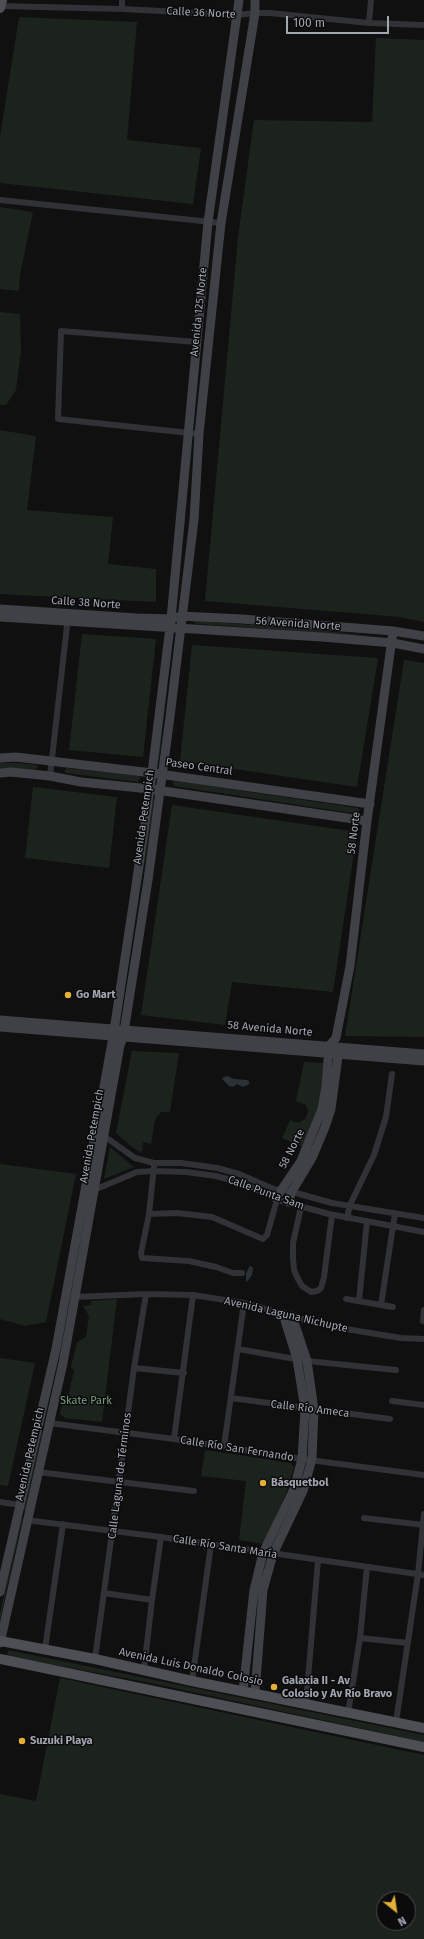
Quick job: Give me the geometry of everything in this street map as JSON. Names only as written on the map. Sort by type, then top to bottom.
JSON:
[{"type":"main road","name":"Avenida 125 Norte","points":[[170,623],[208,222],[239,0]]},
{"type":"main road","name":"Avenida 125 Norte","points":[[180,629],[194,520],[199,434],[220,223],[255,13],[255,0]]},
{"type":"main road","name":"56 Avenida Norte","points":[[188,568],[191,576],[188,606],[190,611],[204,617]]},
{"type":"main road","name":"Calle 38 Norte","points":[[0,609],[68,618]]},
{"type":"main road","name":"56 Avenida Norte","points":[[424,636],[393,631],[204,617],[181,616],[170,623],[180,629],[392,643],[424,649]]},
{"type":"main road","name":"Calle 38 Norte","points":[[0,617],[68,618],[170,623]]},
{"type":"main road","name":"Avenida Petempich","points":[[0,1592],[56,1349],[113,1033],[150,789],[170,623]]},
{"type":"main road","name":"Avenida Petempich","points":[[0,1642],[76,1298],[120,1046],[124,1034],[148,880],[180,629]]},
{"type":"main road","name":"58 Norte","points":[[289,1202],[292,1193],[312,1158],[326,1109],[338,1046],[350,966],[367,821],[393,631]]},
{"type":"main road","name":"Paseo Central","points":[[0,758],[53,761],[162,774],[370,804]]},
{"type":"main road","points":[[0,773],[11,772],[50,776],[81,782],[160,790],[367,821]]},
{"type":"main road","points":[[0,1020],[113,1033]]},
{"type":"main road","points":[[0,1027],[113,1033]]},
{"type":"main road","name":"58 Avenida Norte","points":[[113,1033],[328,1050],[338,1046]]},
{"type":"main road","points":[[338,1046],[424,1061]]},
{"type":"main road","points":[[328,1050],[338,1046],[424,1054]]},
{"type":"main road","name":"58 Norte","points":[[276,1198],[301,1161],[326,1109],[328,1050]]},
{"type":"main road","points":[[287,1315],[310,1409]]},
{"type":"main road","points":[[254,1693],[263,1590],[273,1554],[303,1491],[307,1459],[310,1409],[307,1360],[287,1315]]},
{"type":"main road","points":[[243,1691],[254,1590],[263,1553],[307,1459]]},
{"type":"main road","name":"Avenida Luis Donaldo Colosio","points":[[0,1642],[95,1659],[192,1681],[424,1728]]},
{"type":"main road","points":[[0,1659],[424,1747]]},
{"type":"street","points":[[122,0],[122,9]]},
{"type":"street","points":[[369,23],[371,0]]},
{"type":"street","name":"Calle 36 Norte","points":[[1,5],[237,15],[255,13],[369,23],[424,25]]},
{"type":"street","points":[[0,200],[220,223]]},
{"type":"street","points":[[197,342],[62,331],[58,419],[187,434],[199,434]]},
{"type":"street","points":[[50,776],[53,761],[68,618]]},
{"type":"street","points":[[348,1218],[350,1205],[374,1155],[386,1117],[392,1074]]},
{"type":"street","name":"Calle Punta Sam","points":[[104,1136],[135,1158],[154,1163],[181,1163],[217,1168],[239,1174],[276,1190],[282,1189],[332,1203],[424,1218]]},
{"type":"street","points":[[154,1163],[149,1214],[141,1253],[142,1258],[189,1261],[242,1274]]},
{"type":"street","name":"Calle Punta Sam","points":[[94,1190],[138,1172],[154,1170],[186,1172],[216,1176],[245,1184],[301,1207],[332,1215],[424,1232]]},
{"type":"street","points":[[149,1214],[198,1214],[212,1217],[239,1228],[257,1238],[263,1239],[267,1235],[276,1198]]},
{"type":"street","points":[[301,1207],[293,1242],[294,1270],[302,1286],[311,1292],[317,1291],[321,1288],[324,1277],[332,1215]]},
{"type":"street","points":[[381,1305],[394,1213]]},
{"type":"street","points":[[359,1301],[367,1221]]},
{"type":"street","name":"Avenida Laguna Nichupte","points":[[76,1298],[146,1294],[193,1295],[244,1303],[287,1315],[352,1330],[401,1338],[424,1339]]},
{"type":"street","name":"Calle Laguna de Términos","points":[[95,1659],[118,1482],[146,1294]]},
{"type":"street","points":[[174,1439],[184,1373],[193,1295]]},
{"type":"street","points":[[346,1299],[393,1307]]},
{"type":"street","points":[[224,1446],[244,1303]]},
{"type":"street","points":[[423,1320],[424,1310]]},
{"type":"street","points":[[238,1349],[297,1359],[396,1370]]},
{"type":"street","points":[[134,1368],[184,1373]]},
{"type":"street","name":"Calle Río Ameca","points":[[231,1398],[390,1419]]},
{"type":"street","points":[[392,1401],[424,1405]]},
{"type":"street","name":"Calle Río San Fernando","points":[[49,1423],[174,1439],[424,1475]]},
{"type":"street","points":[[38,1472],[194,1491]]},
{"type":"street","points":[[0,1502],[20,1505]]},
{"type":"street","points":[[396,1722],[408,1643],[421,1575],[424,1514]]},
{"type":"street","points":[[364,1518],[423,1525]]},
{"type":"street","name":"Calle Río Santa María","points":[[26,1520],[367,1566],[421,1575]]},
{"type":"street","points":[[45,1650],[63,1524]]},
{"type":"street","points":[[144,1669],[161,1538]]},
{"type":"street","points":[[192,1681],[211,1545]]},
{"type":"street","points":[[306,1704],[318,1560]]},
{"type":"street","points":[[348,1713],[360,1638],[367,1566]]},
{"type":"street","points":[[104,1593],[152,1600]]},
{"type":"street","points":[[360,1638],[408,1643]]},
{"type":"green space","points":[[19,17],[137,22],[127,140],[201,148],[193,204],[0,183],[0,137]]},
{"type":"green space","points":[[376,38],[424,40],[424,622],[400,617],[205,601],[238,237],[254,120],[372,122]]},
{"type":"green space","points":[[0,207],[33,212],[20,275],[19,291],[0,289]]},
{"type":"green space","points":[[0,312],[20,314],[21,352],[16,390],[6,405],[0,405]]},
{"type":"green space","points":[[0,430],[36,436],[27,510],[113,517],[108,564],[156,569],[156,602],[0,594]]},
{"type":"green space","points":[[194,621],[299,628],[382,637],[199,624],[194,623]]},
{"type":"green space","points":[[82,634],[156,639],[143,757],[69,750]]},
{"type":"green space","points":[[172,639],[159,760],[158,760]]},
{"type":"green space","points":[[192,645],[378,658],[357,787],[180,761]]},
{"type":"green space","points":[[404,660],[424,663],[424,1037],[345,1036]]},
{"type":"green space","points":[[0,763],[19,763],[36,765],[38,767],[35,770],[0,768]]},
{"type":"green space","points":[[67,768],[139,776],[140,779],[138,782],[66,773],[64,771]]},
{"type":"green space","points":[[176,781],[358,808],[360,812],[358,814],[174,786],[173,782]]},
{"type":"green space","points":[[33,787],[117,797],[109,868],[25,858]]},
{"type":"green space","points":[[153,800],[147,849],[135,918]]},
{"type":"green space","points":[[172,805],[357,832],[333,992],[232,982],[225,1025],[141,1015]]},
{"type":"green space","points":[[134,924],[120,1024],[119,1024]]},
{"type":"green space","points":[[132,1051],[179,1053],[170,1112],[161,1112],[155,1120],[151,1144],[143,1142],[142,1153],[132,1147],[116,1133]]},
{"type":"green space","points":[[304,1062],[323,1063],[325,1067],[321,1096],[305,1148],[282,1138],[290,1120],[298,1123],[305,1119],[308,1111],[306,1105],[296,1101]]},
{"type":"green space","points":[[110,1147],[134,1167],[104,1179]]},
{"type":"green space","points":[[0,1164],[76,1174],[46,1322],[25,1326],[0,1319]]},
{"type":"green space","name":"Skate Park","points":[[117,1299],[102,1422],[65,1418],[60,1414],[62,1404],[67,1401],[74,1371],[71,1367],[77,1342],[86,1337],[89,1316],[83,1306],[91,1305],[91,1301]]},
{"type":"green space","points":[[0,1358],[35,1363],[8,1486],[0,1485]]},
{"type":"green space","points":[[41,1433],[25,1510],[23,1510]]},
{"type":"green space","points":[[205,1450],[291,1463],[294,1467],[286,1493],[264,1544],[239,1540],[246,1481],[201,1476]]},
{"type":"green space","points":[[22,1516],[22,1521],[0,1620],[0,1613]]},
{"type":"green space","points":[[8,1650],[424,1735],[424,1742],[151,1683],[7,1656]]},
{"type":"green space","points":[[60,1678],[424,1755],[424,1939],[0,1939],[0,1794],[36,1801]]},
{"type":"shaded area","points":[[227,1076],[234,1079],[247,1080],[249,1081],[249,1084],[243,1087],[237,1084],[233,1087],[229,1086],[222,1078]]},
{"type":"shaded area","points":[[251,1266],[253,1268],[252,1275],[247,1282],[246,1274]]},
{"type":"place","name":"Go Mart","points":[[68,995]]},
{"type":"place","name":"Básquetbol","points":[[263,1483]]},
{"type":"place","name":"Galaxia II - Av Colosio y Av Río Bravo","points":[[274,1687]]},
{"type":"place","name":"Suzuki Playa","points":[[22,1741]]}]
